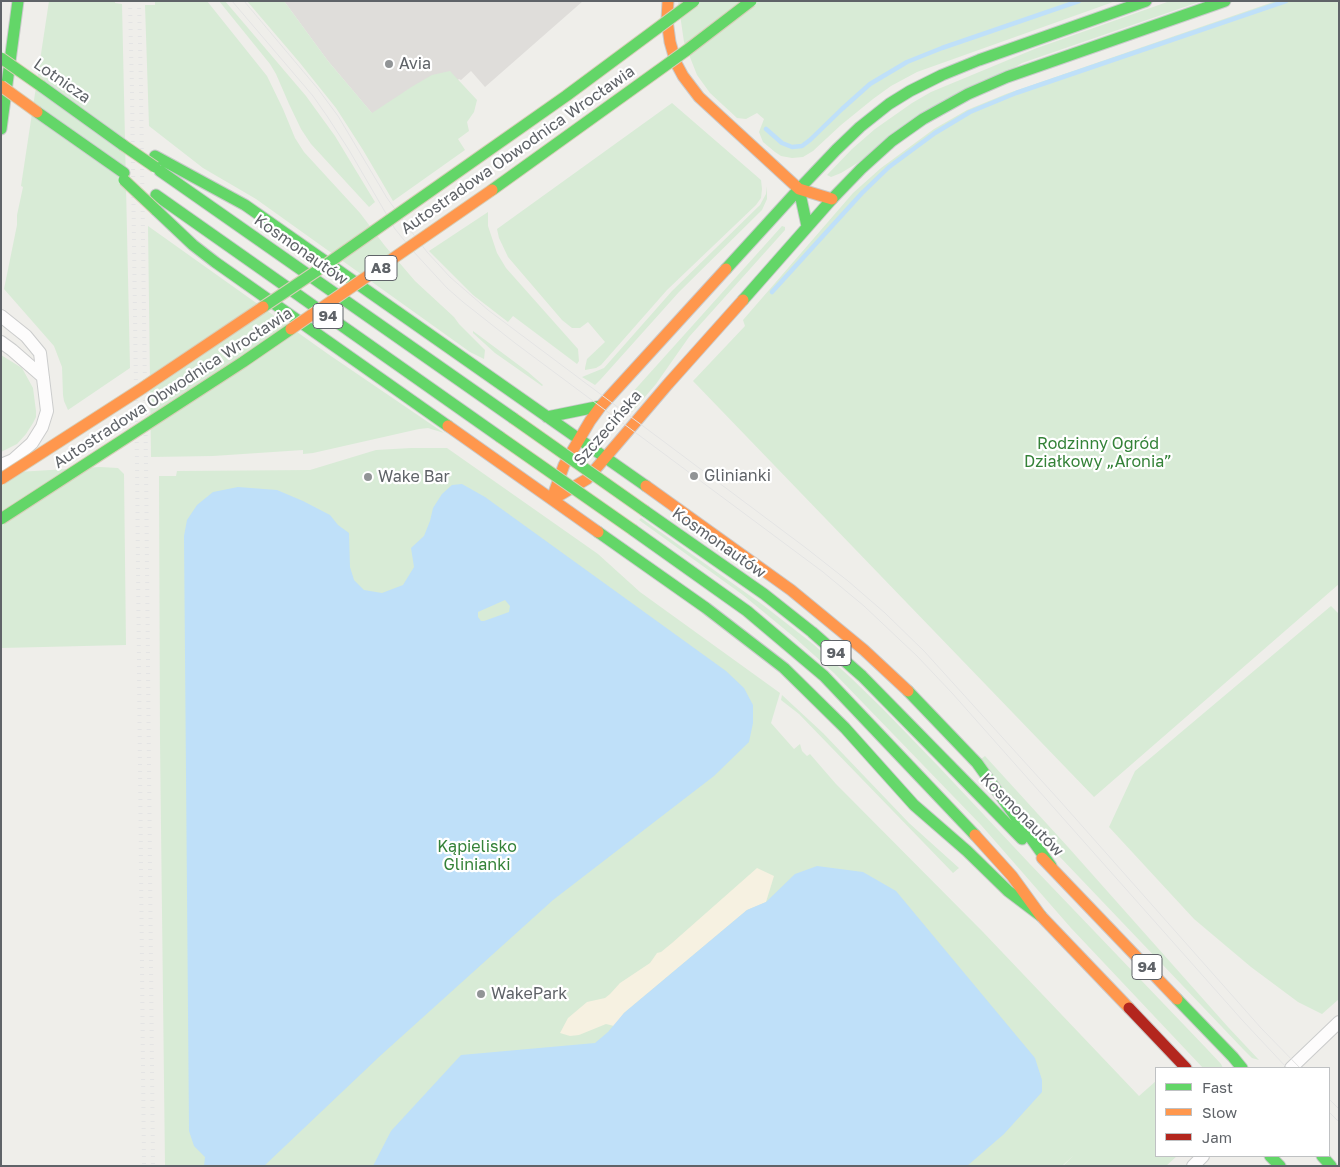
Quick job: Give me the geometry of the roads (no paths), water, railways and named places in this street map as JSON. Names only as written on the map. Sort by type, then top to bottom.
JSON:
[{"type":"main road","points":[[1,128],[18,1]]},
{"type":"main road","points":[[668,1],[667,20],[670,42],[676,63],[699,97],[799,190],[832,198]]},
{"type":"main road","name":"Autostradowa Obwodnica Wrocławia","points":[[1,479],[142,389],[324,266],[558,102],[694,1]]},
{"type":"main road","name":"Autostradowa Obwodnica Wrocławia","points":[[1,519],[235,367],[352,288],[521,170],[687,50],[750,1]]},
{"type":"main road","name":"Szczecińska","points":[[552,499],[564,465],[600,406],[836,150],[860,127],[889,104],[942,75],[1146,1]]},
{"type":"main road","name":"Szczecińska","points":[[552,499],[586,479],[832,198],[892,141],[923,119],[968,94],[1007,77],[1226,1]]},
{"type":"main road","name":"Lotnicza","points":[[1,58],[104,131],[155,162]]},
{"type":"main road","name":"94","points":[[1,86],[124,176],[156,195],[747,611],[824,676],[969,827],[1012,876],[1041,916],[1185,1067]]},
{"type":"main road","points":[[155,162],[246,205],[606,457],[791,590],[864,650],[912,695],[977,763],[1051,866]]},
{"type":"main road","name":"Kosmonautów","points":[[155,162],[764,594],[812,632],[862,676],[1004,822],[1051,866],[1241,1067]]},
{"type":"main road","points":[[124,176],[193,245],[215,262],[706,608],[784,668],[845,728],[914,805],[967,851],[1008,891],[1041,916]]},
{"type":"main road","points":[[799,190],[807,226]]},
{"type":"main road","points":[[547,417],[600,406]]},
{"type":"main road","points":[[1271,1157],[1280,1166]]},
{"type":"street","points":[[1,316],[26,336],[40,353],[47,411],[42,427],[32,443],[13,460],[1,465]]},
{"type":"street","points":[[1,342],[43,377]]},
{"type":"street","points":[[1292,1067],[1339,1022]]},
{"type":"water","points":[[462,484],[485,497],[726,671],[744,688],[753,705],[753,723],[749,742],[714,776],[553,900],[380,1056],[264,1166],[204,1166],[205,1157],[194,1146],[189,1131],[184,536],[187,520],[197,505],[213,492],[238,487],[277,490],[330,515],[338,525],[349,533],[350,567],[354,580],[364,590],[382,593],[403,585],[414,567],[411,548],[424,536],[433,508],[442,494],[452,485]],"holes":[[[505,600],[510,606],[509,612],[484,621],[481,621],[478,617],[478,612]]]},
{"type":"water","points":[[817,866],[863,872],[896,891],[1035,1058],[1042,1080],[1042,1092],[1004,1134],[967,1166],[373,1166],[391,1131],[461,1055],[595,1043],[608,1032],[624,1013],[747,910],[766,902],[795,874]]},
{"type":"waterway","points":[[766,129],[782,143],[792,147],[802,146],[870,84],[907,62],[1079,1]]},
{"type":"waterway","points":[[772,292],[862,193],[889,167],[935,133],[970,112],[1016,93],[1286,1]]},
{"type":"tram line","points":[[232,1],[313,96],[349,150],[395,229],[447,288],[515,343],[823,572],[864,606],[917,656],[952,693],[1286,1067]]},
{"type":"tram line","points":[[244,1],[318,89],[338,116],[387,198],[427,252],[450,277],[488,310],[806,548],[885,613],[924,651],[1261,1028],[1299,1067]]},
{"type":"tram line","points":[[1330,1100],[1339,1109]]},
{"type":"tram line","points":[[1330,1113],[1339,1122]]},
{"type":"railway","points":[[130,1],[144,1166]]},
{"type":"railway","points":[[139,1],[153,1166]]},
{"type":"place","name":"Avia","points":[[389,64]]},
{"type":"place","name":"Glinianki","points":[[694,476]]},
{"type":"place","name":"Wake Bar","points":[[368,477]]},
{"type":"place","name":"WakePark","points":[[481,994]]},
{"type":"park label","name":"Rodzinny Ogród Działkowy „Aronia”","points":[[1098,453]]},
{"type":"park label","name":"Kąpielisko Glinianki","points":[[477,856]]}]
